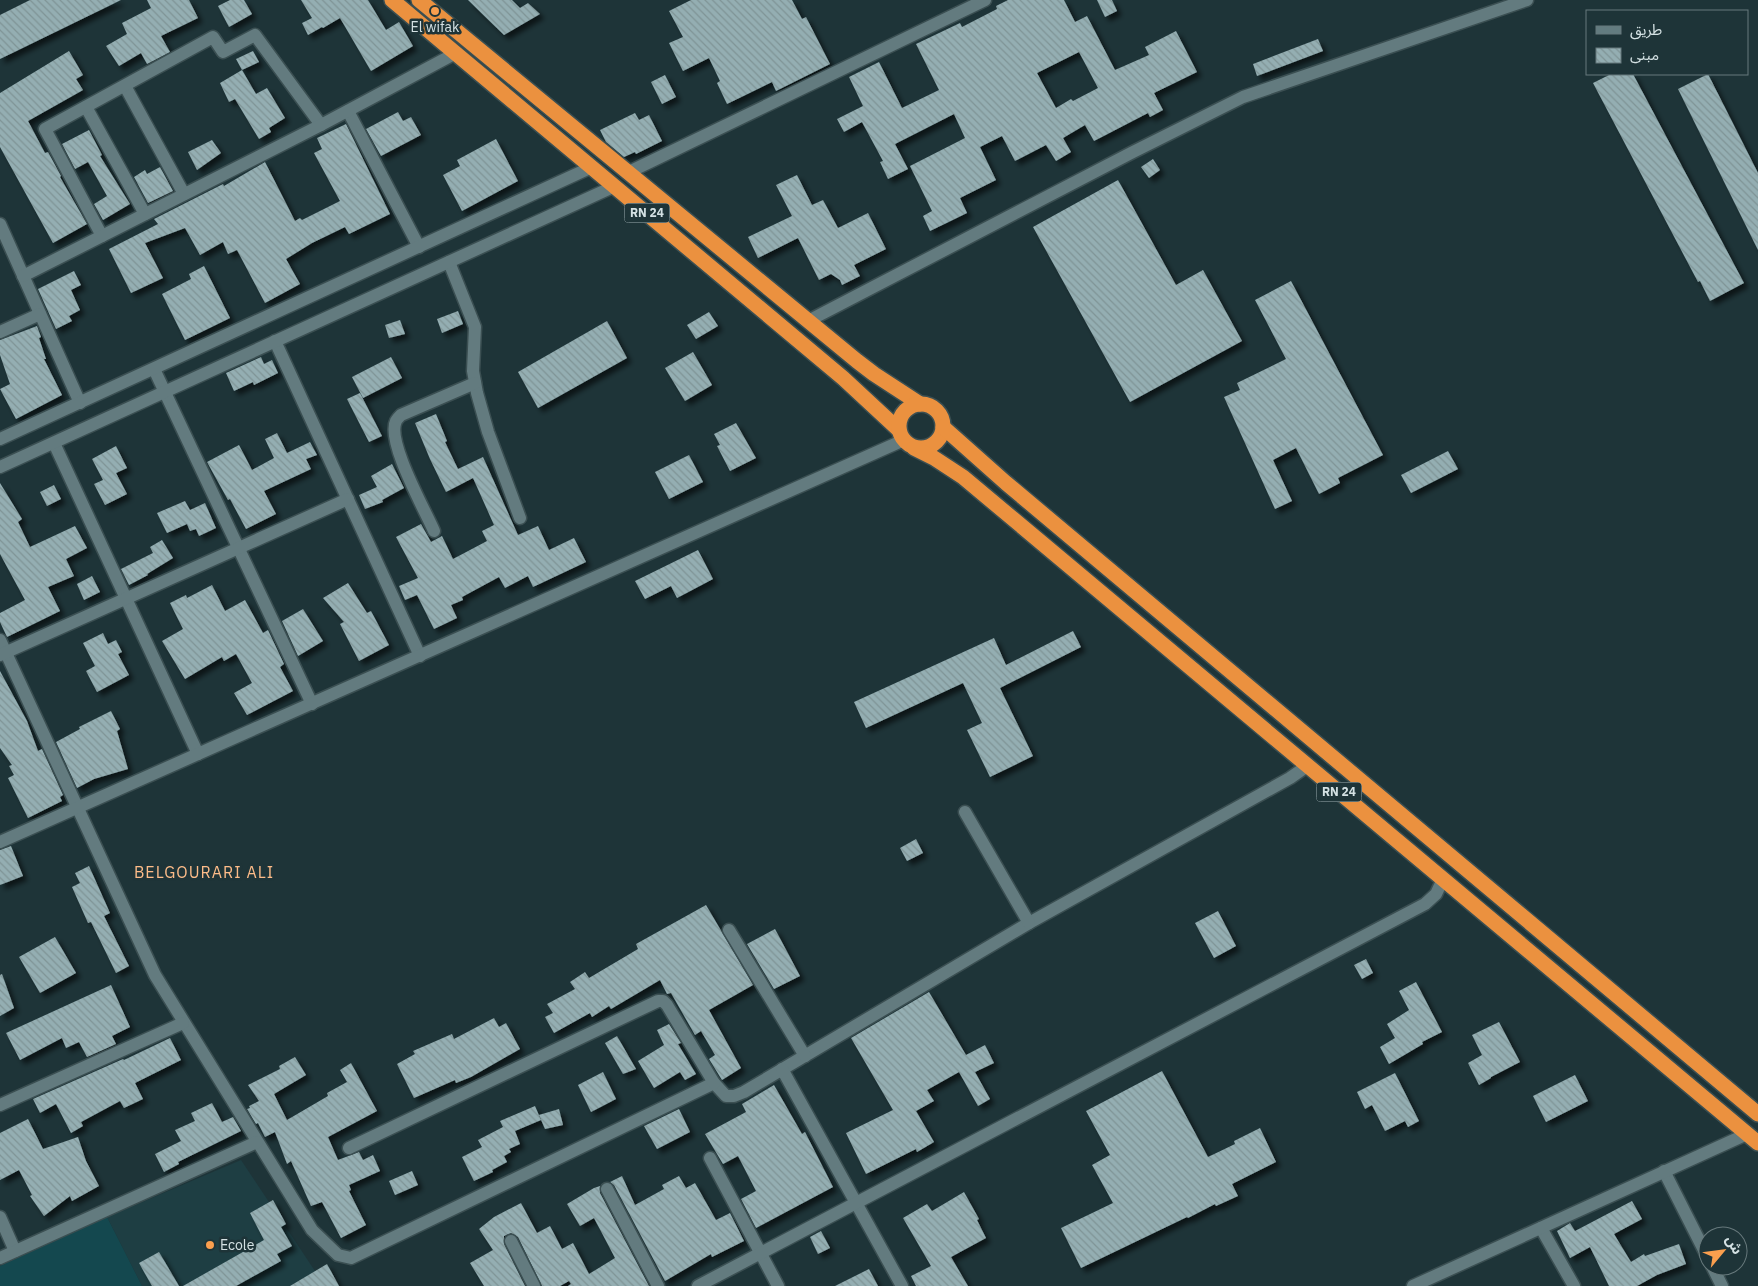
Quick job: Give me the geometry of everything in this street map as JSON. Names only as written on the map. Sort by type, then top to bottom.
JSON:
[{"type":"highway","name":"RN 24","points":[[392,0],[843,378],[906,439],[963,477],[1753,1138]]},
{"type":"highway","name":"RN 24","points":[[419,0],[808,321],[874,374],[920,404]]},
{"type":"highway","points":[[920,404],[934,408],[942,420],[942,433],[934,444],[928,447],[906,439],[899,422],[902,415],[913,406],[920,404]]},
{"type":"highway","name":"RN 24","points":[[943,426],[1021,496],[1758,1114]]},
{"type":"street","points":[[627,173],[985,0]]},
{"type":"street","points":[[808,321],[1243,97],[1527,0]]},
{"type":"street","points":[[102,236],[46,129],[213,37],[223,52],[255,36],[321,125]]},
{"type":"street","points":[[23,276],[321,125],[456,54]]},
{"type":"street","points":[[125,86],[184,194]]},
{"type":"street","points":[[86,107],[145,214]]},
{"type":"street","points":[[348,111],[419,247]]},
{"type":"street","points":[[0,439],[592,167]]},
{"type":"street","points":[[0,467],[615,186]]},
{"type":"street","points":[[0,224],[3,237],[23,276],[80,403]]},
{"type":"street","points":[[449,262],[475,327],[473,372],[488,432],[520,518]]},
{"type":"street","points":[[0,332],[40,314]]},
{"type":"street","points":[[275,342],[420,656]]},
{"type":"street","points":[[154,368],[312,704]]},
{"type":"street","points":[[434,531],[400,456],[394,431],[396,420],[401,415],[475,383]]},
{"type":"street","points":[[0,842],[906,439]]},
{"type":"street","points":[[54,443],[198,754]]},
{"type":"street","points":[[3,653],[348,499]]},
{"type":"street","points":[[0,640],[3,653],[78,808],[155,975],[312,1230],[338,1255],[351,1258],[714,1083]]},
{"type":"street","points":[[348,1148],[658,1001],[663,1001],[667,1005],[714,1083],[726,1096],[734,1096],[1029,923],[1290,778],[1307,766]]},
{"type":"street","points":[[965,812],[1029,923]]},
{"type":"street","points":[[698,1286],[1425,904],[1436,894],[1443,879]]},
{"type":"street","points":[[729,930],[805,1056]]},
{"type":"street","points":[[0,1105],[183,1023]]},
{"type":"street","points":[[782,1069],[902,1286]]},
{"type":"street","points":[[1413,1286],[1664,1172],[1753,1138]]},
{"type":"street","points":[[0,1258],[257,1142]]},
{"type":"street","points":[[710,1158],[778,1286]]},
{"type":"street","points":[[1664,1172],[1698,1238]]},
{"type":"street","points":[[607,1189],[658,1286]]},
{"type":"street","points":[[0,1216],[15,1250]]},
{"type":"street","points":[[1541,1228],[1574,1286]]},
{"type":"street","points":[[511,1242],[534,1286]]},
{"type":"shaded area","name":"Ecole","points":[[241,1160],[317,1274],[295,1286],[142,1286],[107,1217]]},
{"type":"shaded area","points":[[107,1217],[142,1286],[0,1286],[0,1266]]},
{"type":"building","points":[[30,0],[121,0],[0,59],[0,15]]},
{"type":"building","points":[[147,0],[189,0],[198,18],[161,36],[170,52],[147,64],[141,53],[119,66],[106,46],[127,34],[122,23],[151,8]]},
{"type":"building","points":[[230,0],[244,0],[252,14],[229,27],[218,6]]},
{"type":"building","points":[[301,0],[368,0],[386,30],[399,22],[413,46],[371,71],[340,18],[308,35],[302,23],[312,18]]},
{"type":"building","points":[[468,0],[512,0],[520,8],[528,3],[540,14],[504,35]]},
{"type":"building","points":[[691,0],[792,0],[802,19],[806,17],[830,64],[776,91],[772,82],[727,104],[717,83],[720,81],[709,58],[683,71],[669,43],[683,37],[669,11]]},
{"type":"building","points":[[1008,0],[1064,0],[1075,22],[1087,16],[1115,70],[1149,55],[1145,47],[1176,31],[1197,72],[1154,93],[1163,110],[1150,117],[1148,113],[1094,141],[1085,125],[1063,138],[1071,152],[1056,161],[1046,145],[1015,161],[1002,136],[980,147],[996,180],[960,198],[967,213],[930,231],[923,216],[932,211],[910,166],[965,138],[954,114],[895,144],[908,169],[888,179],[880,162],[883,161],[862,122],[844,132],[837,119],[863,106],[849,77],[879,62],[902,108],[939,90],[916,44],[960,23],[962,27],[997,9],[996,6]],"holes":[[[1079,52],[1098,88],[1073,101],[1071,99],[1056,108],[1037,73]]]},
{"type":"building","points":[[1097,0],[1112,0],[1117,11],[1105,17]]},
{"type":"building","points":[[1318,39],[1323,51],[1257,76],[1253,64]]},
{"type":"building","points":[[69,51],[83,75],[76,79],[83,90],[28,121],[45,153],[48,152],[87,224],[53,243],[0,147],[0,93]]},
{"type":"building","points":[[253,51],[259,62],[242,70],[236,59]]},
{"type":"building","points":[[242,70],[256,94],[267,88],[285,118],[269,128],[271,132],[259,139],[235,99],[229,102],[220,83]]},
{"type":"building","points":[[665,75],[676,97],[662,104],[651,82]]},
{"type":"building","points":[[1609,75],[1634,75],[1744,283],[1710,301],[1700,281],[1698,282],[1593,83]]},
{"type":"building","points":[[1709,75],[1758,173],[1758,250],[1678,89]]},
{"type":"building","points":[[398,112],[403,121],[411,117],[421,135],[381,156],[366,129]]},
{"type":"building","points":[[635,113],[639,120],[649,115],[662,141],[636,154],[635,152],[624,157],[606,142],[600,130]]},
{"type":"building","points":[[346,124],[390,214],[349,234],[345,227],[312,243],[286,259],[300,284],[265,303],[237,250],[228,254],[223,242],[200,255],[185,228],[145,243],[163,278],[131,293],[109,249],[158,224],[154,219],[223,184],[224,186],[265,162],[295,221],[300,218],[302,220],[340,201],[314,153],[322,149],[317,138]]},
{"type":"building","points":[[89,130],[102,155],[100,156],[130,204],[103,220],[94,204],[107,196],[88,162],[75,169],[62,144]]},
{"type":"building","points":[[496,139],[518,181],[462,211],[443,175],[460,166],[457,160]]},
{"type":"building","points":[[212,140],[221,153],[197,170],[188,152]]},
{"type":"building","points":[[1153,159],[1160,170],[1149,178],[1141,167]]},
{"type":"building","points":[[160,167],[173,191],[148,203],[134,177],[145,170],[147,174]]},
{"type":"building","points":[[797,175],[812,205],[823,200],[838,228],[868,213],[886,249],[854,265],[860,276],[842,285],[840,280],[831,274],[819,280],[798,238],[758,258],[748,237],[792,216],[776,185]]},
{"type":"building","points":[[1118,180],[1176,285],[1203,270],[1242,341],[1130,402],[1033,227]]},
{"type":"building","points":[[204,266],[230,318],[185,340],[162,294],[191,279],[189,274]]},
{"type":"building","points":[[74,271],[81,285],[71,290],[80,310],[69,316],[72,321],[56,329],[38,289]]},
{"type":"building","points":[[1291,281],[1383,455],[1338,478],[1340,483],[1319,494],[1296,448],[1273,460],[1292,501],[1275,509],[1224,397],[1240,390],[1237,383],[1286,359],[1255,300]]},
{"type":"building","points":[[458,311],[463,324],[442,333],[437,319]]},
{"type":"building","points":[[709,312],[718,326],[696,339],[687,325]]},
{"type":"building","points":[[400,320],[405,334],[389,338],[385,325]]},
{"type":"building","points":[[607,321],[627,358],[538,408],[518,372]]},
{"type":"building","points":[[37,326],[46,359],[44,359],[62,395],[16,419],[0,389],[10,384],[0,355],[0,340]]},
{"type":"building","points":[[693,352],[712,385],[685,401],[665,368]]},
{"type":"building","points":[[261,357],[264,364],[272,360],[278,373],[254,385],[253,382],[234,391],[226,373]]},
{"type":"building","points":[[391,357],[402,378],[363,398],[352,377]]},
{"type":"building","points":[[360,393],[382,436],[369,442],[347,399]]},
{"type":"building","points":[[436,414],[447,441],[445,442],[458,469],[483,457],[518,535],[538,526],[549,550],[574,538],[586,562],[533,587],[528,576],[505,588],[499,577],[462,597],[463,600],[451,605],[457,618],[434,629],[417,595],[405,600],[399,586],[418,578],[396,537],[421,524],[431,542],[442,536],[453,559],[487,541],[482,531],[494,525],[473,478],[446,492],[415,423]]},
{"type":"building","points":[[736,423],[756,458],[730,471],[717,446],[720,445],[714,434]]},
{"type":"building","points":[[277,433],[287,453],[310,442],[317,455],[306,459],[311,469],[264,491],[276,514],[246,529],[207,462],[239,445],[252,470],[274,458],[265,439]]},
{"type":"building","points":[[116,446],[127,468],[116,473],[127,494],[105,505],[94,484],[103,480],[92,459]]},
{"type":"building","points":[[1448,451],[1458,469],[1411,493],[1401,475]]},
{"type":"building","points":[[689,455],[703,482],[669,499],[655,472]]},
{"type":"building","points":[[392,464],[404,488],[382,500],[383,502],[365,509],[359,495],[377,487],[371,476]]},
{"type":"building","points":[[0,483],[22,519],[18,522],[30,547],[75,526],[87,548],[66,559],[74,576],[48,587],[60,611],[7,637],[0,622],[0,613],[25,600],[0,554]]},
{"type":"building","points":[[54,485],[61,499],[47,506],[40,492]]},
{"type":"building","points":[[185,501],[190,510],[205,503],[216,528],[199,536],[196,529],[190,531],[187,524],[167,533],[157,513]]},
{"type":"building","points":[[162,540],[173,558],[129,585],[121,569],[153,553],[150,547]]},
{"type":"building","points":[[698,550],[713,579],[677,598],[671,586],[645,599],[635,581]]},
{"type":"building","points":[[92,576],[100,592],[84,600],[77,584]]},
{"type":"building","points":[[348,583],[367,613],[371,611],[389,645],[359,661],[340,624],[344,622],[323,598]]},
{"type":"building","points":[[212,585],[225,611],[245,600],[263,633],[268,630],[284,664],[280,667],[293,691],[247,715],[234,693],[252,683],[236,654],[224,661],[222,657],[185,679],[162,641],[183,629],[170,603],[186,595],[187,598]]},
{"type":"building","points":[[303,609],[323,641],[298,656],[282,621]]},
{"type":"building","points":[[1073,631],[1081,647],[1000,688],[1033,756],[990,777],[967,730],[982,723],[963,683],[866,728],[854,702],[994,638],[1006,665]]},
{"type":"building","points":[[103,633],[108,644],[116,640],[122,652],[118,654],[129,675],[97,692],[86,671],[95,666],[83,643]]},
{"type":"building","points":[[0,671],[27,721],[38,751],[42,749],[63,795],[60,797],[62,801],[28,818],[8,778],[14,775],[9,766],[12,765],[0,748]]},
{"type":"building","points":[[111,711],[120,729],[117,731],[128,769],[94,779],[77,788],[56,742],[80,729],[79,727]]},
{"type":"building","points":[[916,839],[923,853],[907,861],[900,848]]},
{"type":"building","points":[[11,846],[23,876],[0,885],[0,850]]},
{"type":"building","points":[[89,866],[110,913],[104,916],[129,966],[116,973],[91,922],[88,923],[72,887],[80,883],[75,873]]},
{"type":"building","points":[[706,905],[753,985],[709,1010],[741,1068],[722,1080],[709,1059],[715,1055],[701,1031],[695,1035],[671,993],[667,994],[660,980],[611,1009],[609,1006],[592,1017],[590,1013],[554,1033],[545,1017],[553,1013],[547,1004],[575,989],[570,982],[585,972],[589,978],[638,949],[636,944]]},
{"type":"building","points":[[1218,911],[1236,946],[1214,958],[1195,923]]},
{"type":"building","points":[[775,929],[800,976],[774,989],[747,944]]},
{"type":"building","points":[[55,937],[76,973],[40,993],[19,957]]},
{"type":"building","points":[[1366,959],[1373,973],[1362,979],[1354,965]]},
{"type":"building","points":[[2,974],[14,1008],[0,1016],[0,975]]},
{"type":"building","points":[[1416,982],[1442,1032],[1422,1042],[1423,1044],[1389,1064],[1380,1047],[1395,1038],[1387,1024],[1409,1010],[1399,991]]},
{"type":"building","points":[[111,985],[130,1027],[112,1036],[116,1044],[87,1057],[79,1042],[66,1048],[62,1038],[20,1060],[6,1033]]},
{"type":"building","points":[[929,992],[966,1055],[985,1045],[994,1063],[975,1072],[990,1099],[978,1106],[959,1072],[927,1090],[934,1101],[916,1111],[934,1142],[917,1152],[916,1149],[866,1174],[846,1133],[893,1110],[851,1038]]},
{"type":"building","points":[[494,1018],[499,1027],[506,1023],[520,1049],[471,1077],[456,1083],[455,1080],[414,1098],[397,1064],[415,1054],[413,1051],[452,1034],[454,1039]]},
{"type":"building","points":[[1499,1022],[1520,1062],[1479,1085],[1468,1063],[1482,1055],[1472,1035]]},
{"type":"building","points":[[669,1024],[681,1043],[678,1044],[696,1074],[685,1080],[680,1072],[654,1088],[638,1061],[664,1045],[657,1030]]},
{"type":"building","points":[[617,1036],[636,1069],[623,1074],[605,1043]]},
{"type":"building","points":[[170,1038],[181,1060],[135,1083],[143,1099],[124,1108],[120,1101],[81,1122],[83,1126],[71,1133],[56,1104],[40,1113],[33,1099]]},
{"type":"building","points":[[295,1057],[306,1075],[274,1094],[287,1120],[328,1096],[327,1093],[347,1082],[340,1070],[351,1063],[377,1111],[328,1137],[338,1160],[359,1152],[363,1160],[373,1155],[380,1171],[349,1185],[351,1190],[349,1191],[366,1225],[341,1238],[322,1202],[311,1206],[291,1161],[287,1164],[275,1132],[265,1137],[258,1123],[256,1124],[247,1109],[259,1101],[248,1085],[280,1069],[279,1066]]},
{"type":"building","points":[[1162,1071],[1208,1157],[1235,1144],[1234,1141],[1260,1128],[1276,1162],[1232,1184],[1238,1196],[1216,1206],[1215,1204],[1081,1268],[1061,1228],[1113,1203],[1092,1165],[1110,1155],[1086,1111]]},
{"type":"building","points":[[603,1072],[616,1099],[591,1112],[578,1085]]},
{"type":"building","points":[[1395,1073],[1419,1121],[1408,1127],[1405,1121],[1385,1131],[1372,1105],[1365,1109],[1357,1092]]},
{"type":"building","points":[[1575,1075],[1588,1101],[1546,1122],[1533,1096]]},
{"type":"building","points":[[774,1085],[802,1134],[805,1132],[833,1187],[756,1228],[741,1199],[756,1191],[738,1156],[723,1164],[705,1134],[746,1112],[742,1104]]},
{"type":"building","points":[[212,1103],[222,1122],[233,1117],[241,1131],[178,1162],[179,1164],[164,1172],[155,1154],[181,1141],[175,1130],[195,1121],[191,1113]]},
{"type":"building","points":[[535,1106],[541,1120],[515,1131],[520,1144],[509,1149],[511,1152],[504,1156],[507,1162],[492,1170],[493,1172],[474,1181],[462,1157],[482,1147],[478,1140],[503,1127],[500,1121]]},
{"type":"building","points":[[559,1109],[563,1125],[545,1129],[539,1115]]},
{"type":"building","points":[[679,1109],[690,1132],[657,1149],[644,1126]]},
{"type":"building","points":[[28,1119],[43,1149],[78,1137],[86,1161],[99,1186],[72,1201],[70,1196],[44,1216],[30,1196],[32,1195],[19,1170],[0,1180],[0,1133]]},
{"type":"building","points":[[412,1171],[418,1185],[395,1195],[389,1181]]},
{"type":"building","points":[[622,1176],[635,1205],[664,1189],[662,1185],[679,1176],[686,1188],[695,1183],[716,1220],[730,1213],[744,1241],[712,1257],[711,1254],[665,1281],[614,1185],[610,1182]]},
{"type":"building","points":[[600,1186],[600,1193],[649,1286],[568,1286],[571,1284],[569,1281],[560,1286],[542,1286],[518,1237],[511,1233],[504,1236],[504,1244],[525,1286],[484,1286],[470,1263],[493,1250],[479,1229],[494,1217],[521,1203],[537,1233],[550,1226],[562,1249],[573,1243],[589,1274],[615,1258],[594,1218],[580,1226],[567,1204]]},
{"type":"building","points":[[964,1192],[979,1219],[977,1220],[986,1238],[951,1257],[968,1286],[916,1286],[911,1276],[931,1266],[903,1218],[927,1204],[932,1211]]},
{"type":"building","points":[[273,1200],[286,1224],[281,1227],[292,1246],[277,1254],[281,1261],[236,1286],[183,1286],[264,1240],[250,1213]]},
{"type":"building","points":[[1632,1201],[1642,1219],[1614,1234],[1631,1262],[1644,1254],[1645,1256],[1679,1244],[1686,1264],[1657,1275],[1637,1286],[1609,1286],[1590,1247],[1570,1258],[1557,1231],[1570,1223],[1575,1231]]},
{"type":"building","points":[[821,1231],[830,1248],[818,1254],[810,1237]]},
{"type":"building","points":[[159,1252],[179,1286],[152,1286],[139,1263]]},
{"type":"building","points":[[327,1264],[339,1286],[290,1286]]},
{"type":"building","points":[[869,1269],[878,1286],[835,1286]]},
{"type":"place","name":"El wifak","points":[[435,11]]},
{"type":"place","name":"Ecole","points":[[210,1245]]},
{"type":"district","name":"BELGOURARI ALI","points":[[204,872]]}]
